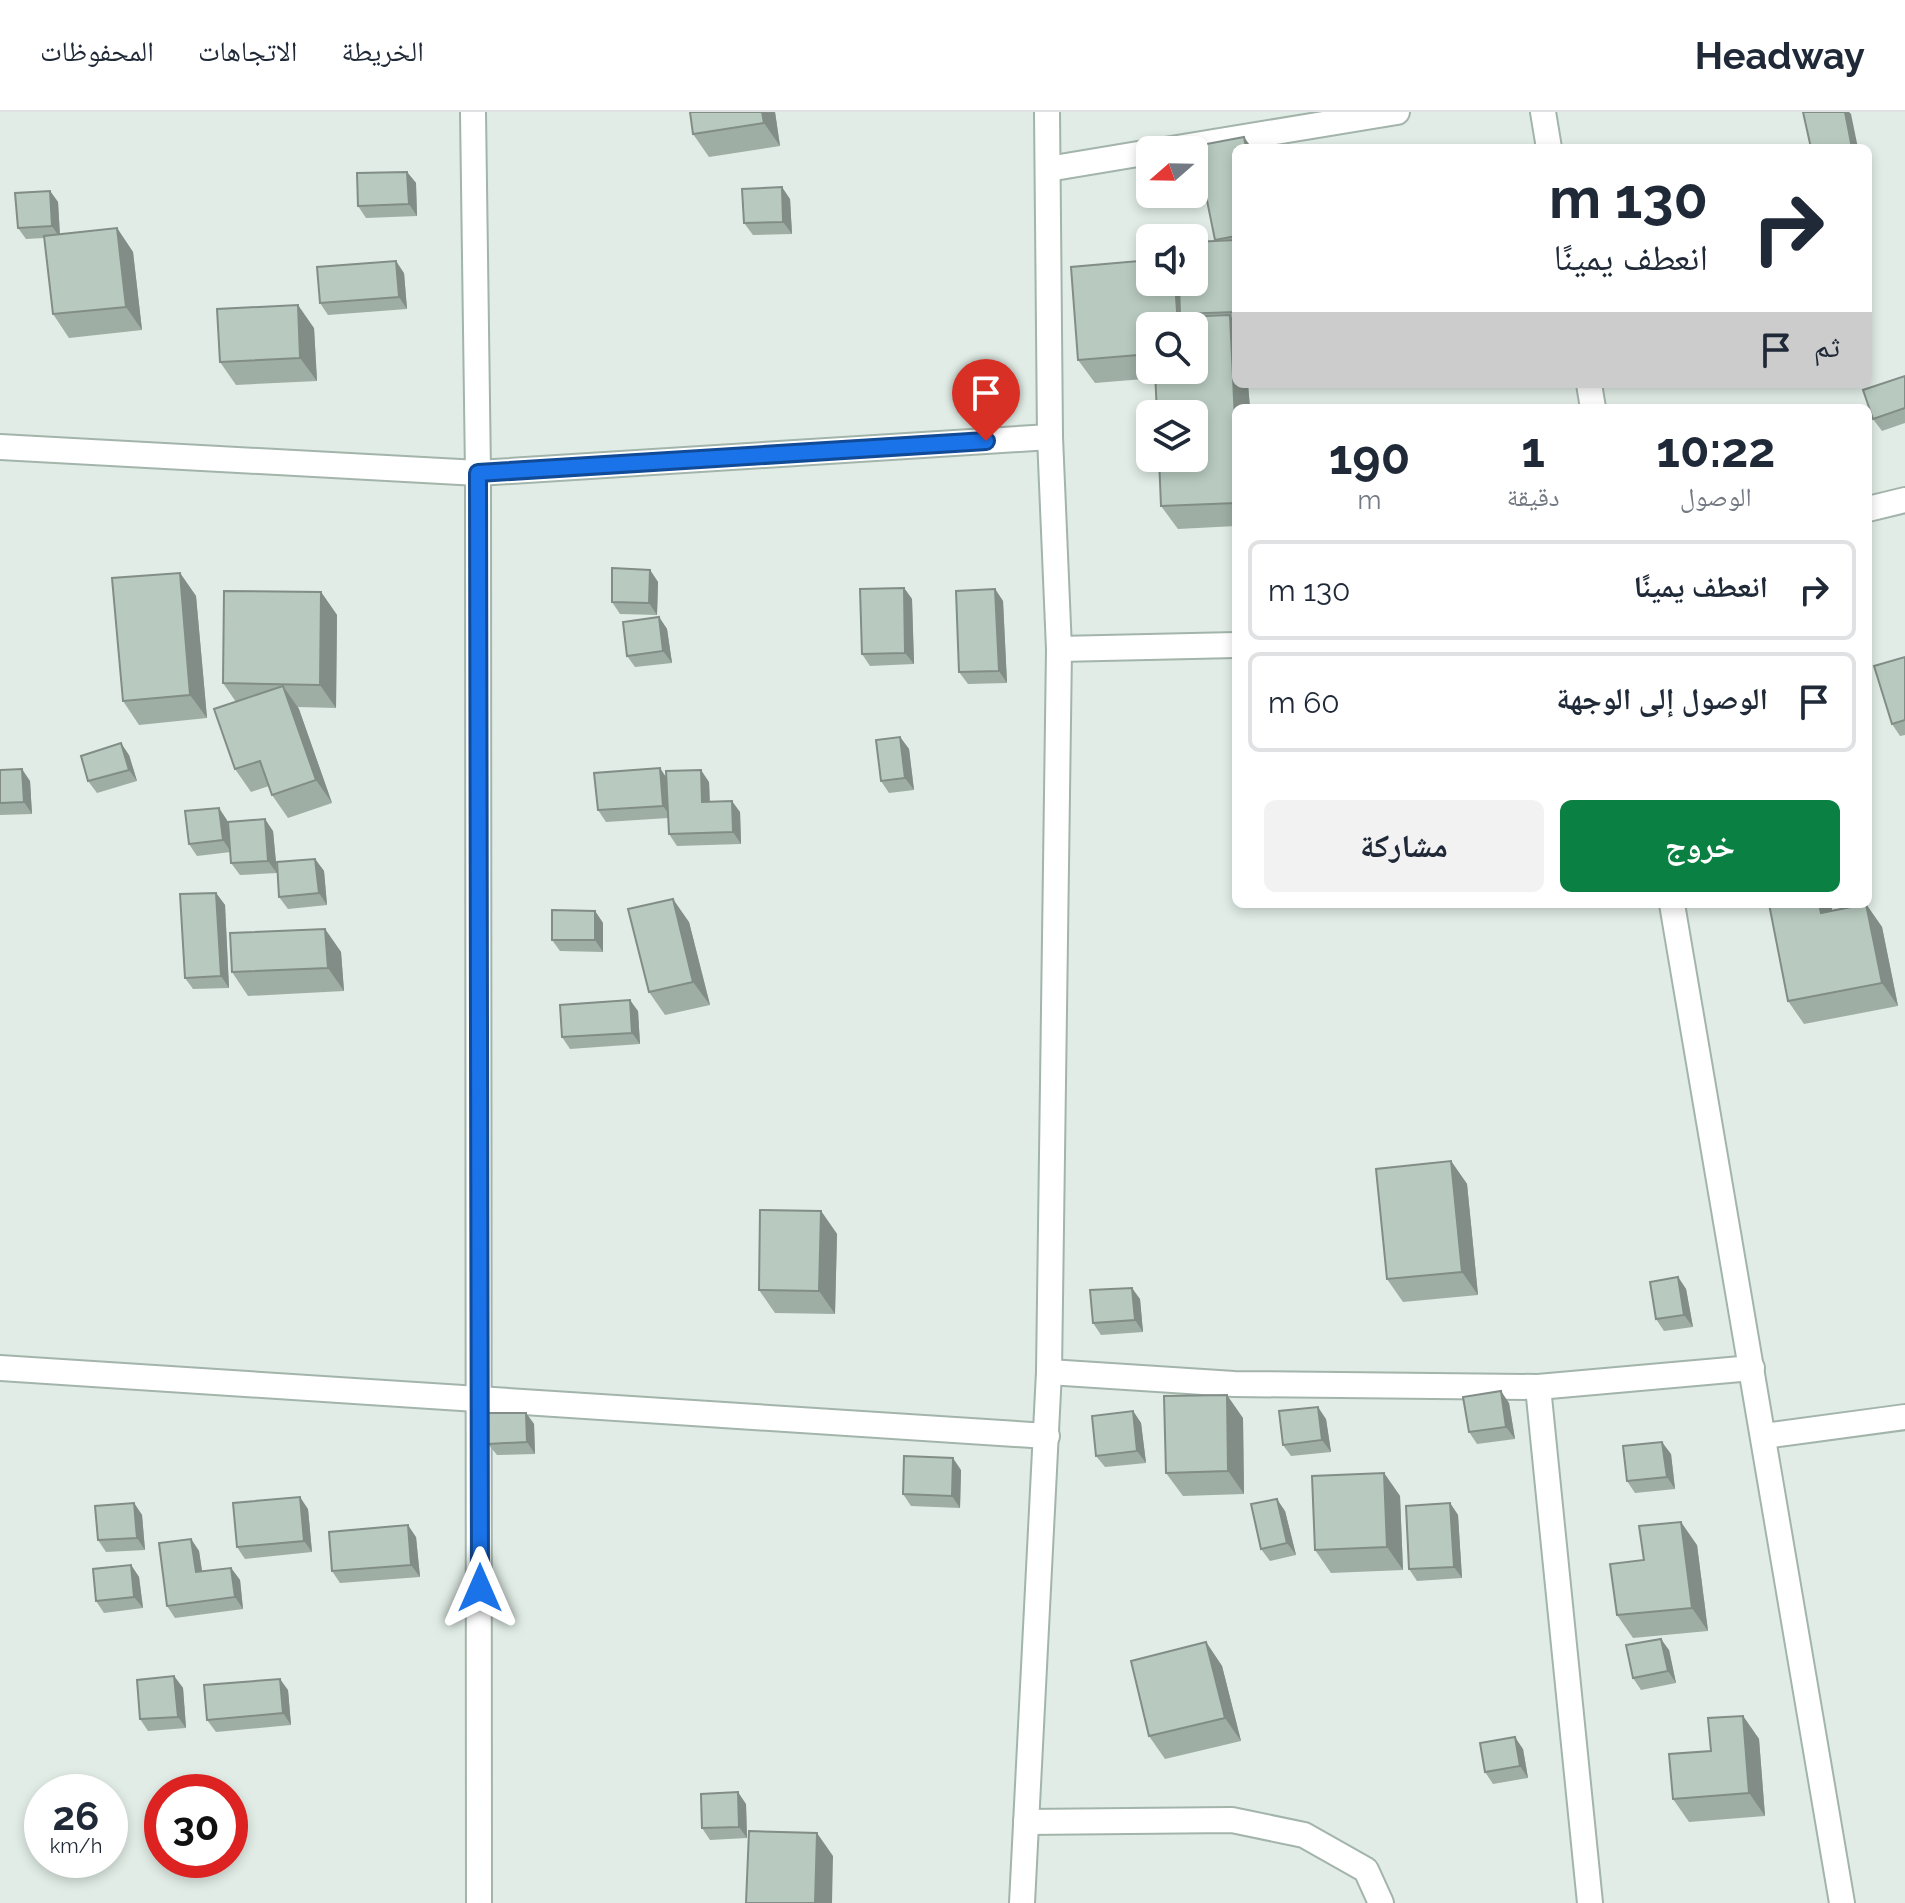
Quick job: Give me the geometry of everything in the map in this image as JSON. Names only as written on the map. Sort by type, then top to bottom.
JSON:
[{"type":"street","points":[[473,112],[478,473],[479,1903]]},
{"type":"street","points":[[1022,1903],[1049,1372],[1059,649],[1050,437],[1047,112]]},
{"type":"street","points":[[1208,143],[1397,112]]},
{"type":"street","points":[[1543,112],[1548,144]]},
{"type":"street","points":[[1048,169],[1136,154]]},
{"type":"street","points":[[0,447],[478,473],[1050,437]]},
{"type":"street","points":[[1872,508],[1905,500]]},
{"type":"street","points":[[1059,649],[1232,645]]},
{"type":"street","points":[[1673,908],[1842,1903]]},
{"type":"street","points":[[0,1368],[1047,1436]]},
{"type":"street","points":[[1049,1372],[1234,1384],[1538,1387],[1752,1368]]},
{"type":"street","points":[[1538,1387],[1590,1903]]},
{"type":"street","points":[[1764,1436],[1905,1417]]},
{"type":"street","points":[[1026,1822],[1232,1820],[1304,1835],[1366,1870],[1381,1903]]},
{"type":"building","points":[[690,112],[762,112],[764,123],[693,134]]},
{"type":"building","points":[[1803,112],[1845,112],[1851,144],[1810,144]]},
{"type":"building","points":[[1244,137],[1245,144],[1232,144],[1232,237],[1215,240],[1208,205],[1208,144]]},
{"type":"building","points":[[407,172],[409,204],[358,206],[357,173]]},
{"type":"building","points":[[782,187],[783,222],[744,223],[742,189]]},
{"type":"building","points":[[50,191],[52,226],[18,228],[15,193]]},
{"type":"building","points":[[117,228],[126,307],[53,314],[44,236]]},
{"type":"building","points":[[1232,240],[1232,312],[1180,312],[1179,296],[1208,296],[1208,241]]},
{"type":"building","points":[[396,261],[399,297],[320,303],[317,267]]},
{"type":"building","points":[[1136,261],[1136,296],[1176,296],[1177,312],[1136,312],[1136,355],[1078,360],[1071,267]]},
{"type":"building","points":[[298,305],[300,358],[220,362],[217,309]]},
{"type":"building","points":[[1230,315],[1234,404],[1232,503],[1161,506],[1160,472],[1208,472],[1208,400],[1156,400],[1156,384],[1208,384],[1208,316]]},
{"type":"building","points":[[1905,376],[1905,408],[1873,419],[1872,404],[1868,404],[1863,390]]},
{"type":"building","points":[[612,568],[650,570],[649,603],[612,602]]},
{"type":"building","points":[[180,573],[190,695],[123,701],[112,578]]},
{"type":"building","points":[[904,588],[905,653],[862,654],[860,589]]},
{"type":"building","points":[[995,589],[999,671],[959,672],[956,591]]},
{"type":"building","points":[[224,591],[321,592],[320,685],[223,683]]},
{"type":"building","points":[[659,617],[663,651],[627,656],[623,622]]},
{"type":"building","points":[[1905,657],[1905,720],[1892,724],[1874,666]]},
{"type":"building","points":[[283,686],[316,780],[272,795],[260,761],[235,769],[214,709]]},
{"type":"building","points":[[900,737],[905,778],[881,781],[876,740]]},
{"type":"building","points":[[121,743],[129,770],[88,781],[81,756]]},
{"type":"building","points":[[660,768],[663,806],[598,810],[594,773]]},
{"type":"building","points":[[22,769],[24,802],[0,803],[0,770]]},
{"type":"building","points":[[701,770],[702,802],[732,801],[733,832],[669,834],[666,771]]},
{"type":"building","points":[[219,808],[223,840],[189,844],[185,811]]},
{"type":"building","points":[[265,819],[268,861],[231,863],[228,822]]},
{"type":"building","points":[[315,859],[319,893],[279,897],[277,862]]},
{"type":"building","points":[[216,893],[221,976],[185,978],[180,894]]},
{"type":"building","points":[[673,899],[693,982],[649,992],[628,909]]},
{"type":"building","points":[[1770,908],[1820,908],[1821,913],[1867,908],[1882,983],[1788,1001]]},
{"type":"building","points":[[552,910],[595,911],[595,940],[552,940]]},
{"type":"building","points":[[325,929],[328,968],[232,972],[230,933]]},
{"type":"building","points":[[630,1000],[632,1033],[562,1037],[560,1005]]},
{"type":"building","points":[[1451,1161],[1462,1272],[1387,1279],[1376,1169]]},
{"type":"building","points":[[760,1210],[821,1211],[819,1291],[759,1290]]},
{"type":"building","points":[[1678,1277],[1684,1315],[1656,1319],[1650,1282]]},
{"type":"building","points":[[1132,1288],[1135,1320],[1093,1323],[1090,1290]]},
{"type":"building","points":[[1501,1391],[1506,1427],[1469,1432],[1463,1397]]},
{"type":"building","points":[[1227,1395],[1228,1471],[1166,1473],[1164,1396]]},
{"type":"building","points":[[1318,1407],[1322,1440],[1283,1445],[1279,1411]]},
{"type":"building","points":[[1133,1411],[1137,1451],[1096,1456],[1092,1416]]},
{"type":"building","points":[[487,1413],[526,1413],[527,1442],[488,1444]]},
{"type":"building","points":[[1662,1442],[1667,1477],[1627,1481],[1623,1446]]},
{"type":"building","points":[[904,1456],[953,1458],[952,1496],[903,1494]]},
{"type":"building","points":[[1384,1473],[1387,1547],[1315,1550],[1312,1476]]},
{"type":"building","points":[[300,1497],[304,1541],[237,1547],[233,1503]]},
{"type":"building","points":[[1277,1499],[1287,1543],[1261,1549],[1251,1504]]},
{"type":"building","points":[[134,1503],[137,1538],[98,1540],[95,1506]]},
{"type":"building","points":[[1450,1503],[1454,1567],[1409,1569],[1406,1506]]},
{"type":"building","points":[[1681,1522],[1692,1608],[1617,1615],[1610,1564],[1644,1560],[1639,1526]]},
{"type":"building","points":[[408,1525],[411,1565],[332,1571],[329,1532]]},
{"type":"building","points":[[191,1539],[196,1572],[231,1568],[235,1597],[167,1606],[159,1543]]},
{"type":"building","points":[[131,1565],[134,1597],[96,1601],[93,1569]]},
{"type":"building","points":[[1661,1639],[1668,1671],[1633,1678],[1626,1645]]},
{"type":"building","points":[[1206,1642],[1225,1718],[1149,1736],[1131,1661]]},
{"type":"building","points":[[174,1676],[178,1717],[140,1719],[137,1680]]},
{"type":"building","points":[[280,1679],[283,1713],[207,1720],[204,1685]]},
{"type":"building","points":[[1743,1716],[1749,1793],[1673,1799],[1669,1754],[1711,1751],[1708,1718]]},
{"type":"building","points":[[1515,1737],[1520,1766],[1485,1772],[1480,1743]]},
{"type":"building","points":[[738,1792],[739,1827],[702,1828],[701,1794]]},
{"type":"building","points":[[749,1831],[817,1833],[815,1903],[746,1903]]},
{"type":"route","points":[[480,1588],[478,473],[986,441]]}]
